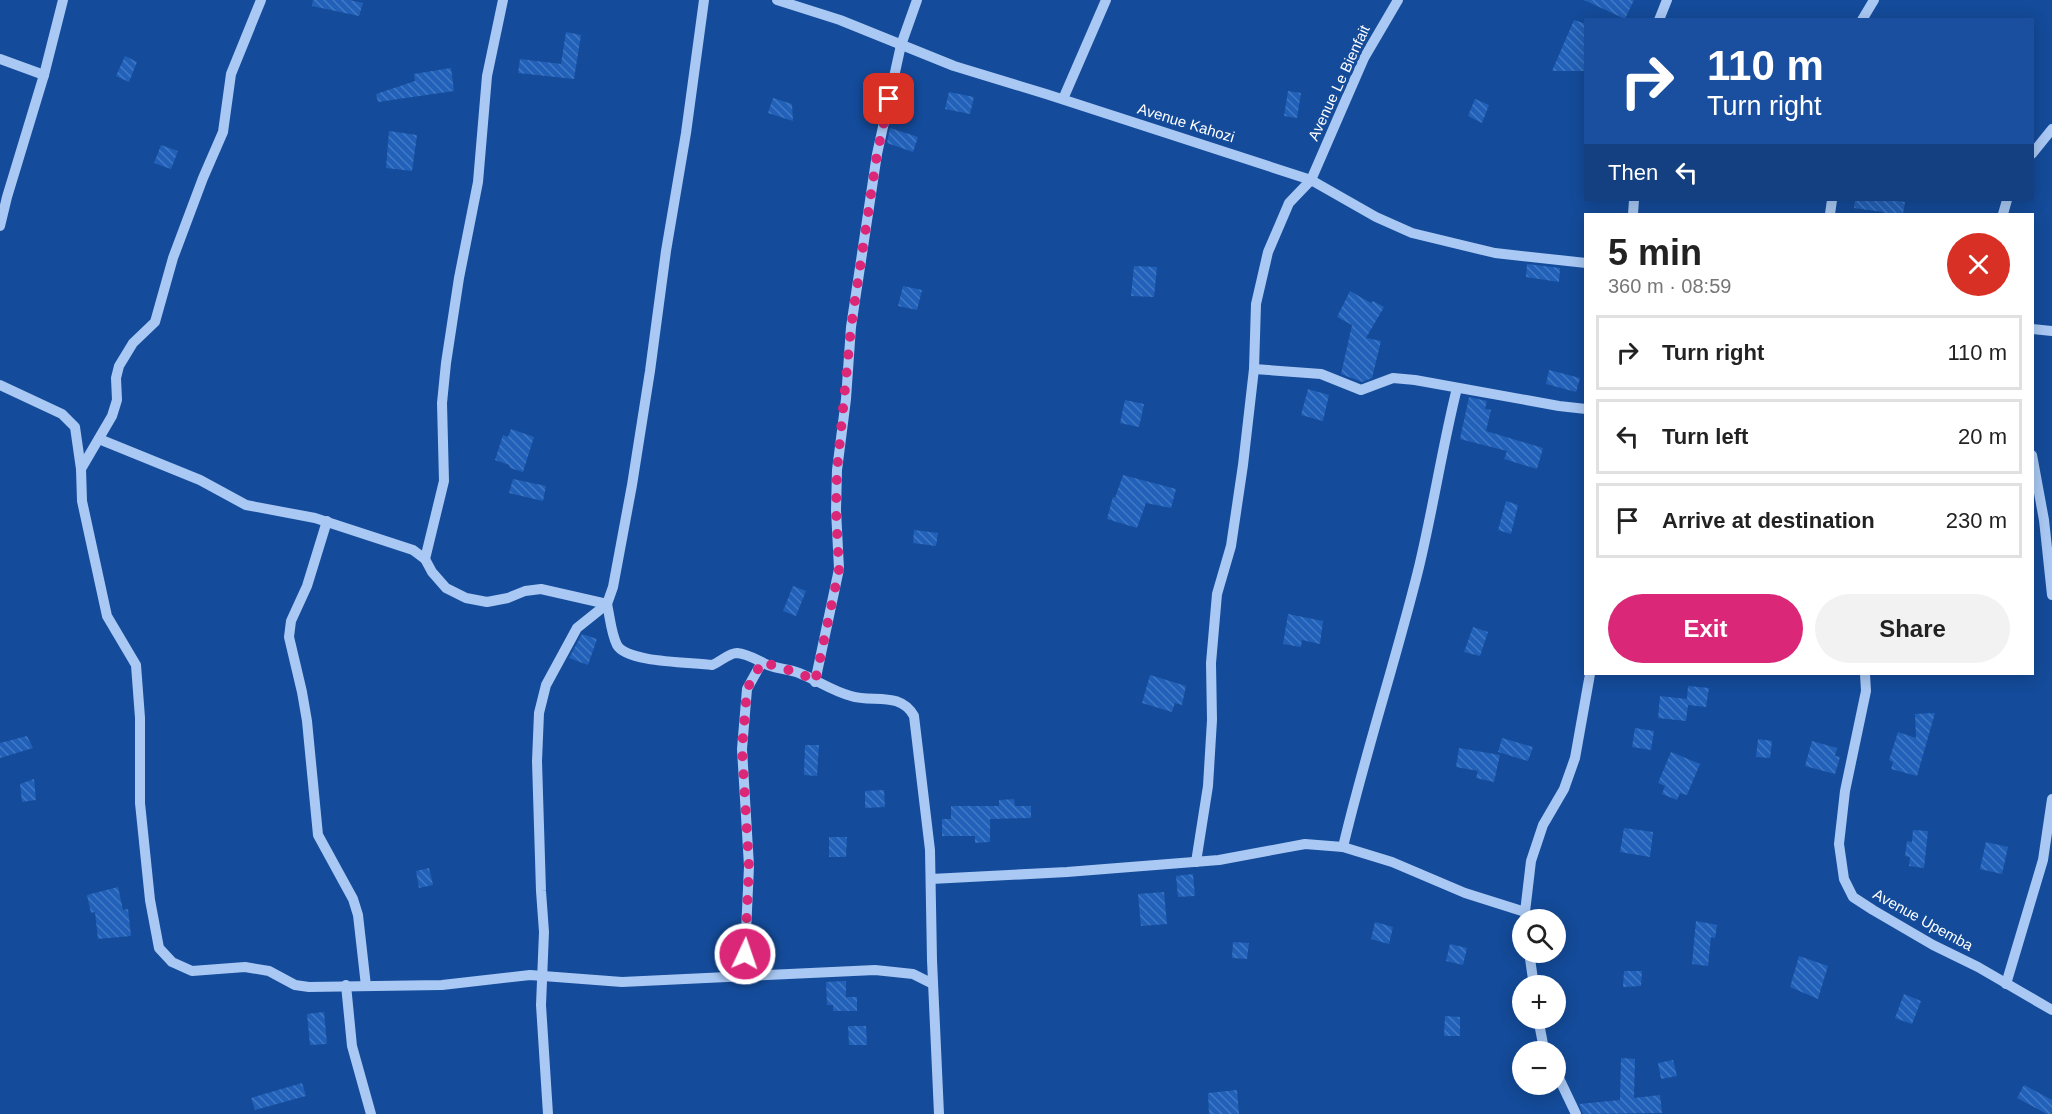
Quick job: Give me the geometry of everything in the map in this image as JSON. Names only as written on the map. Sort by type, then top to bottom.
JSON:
[{"type":"street","points":[[0,226],[44,75],[63,0]]},
{"type":"street","points":[[81,469],[112,416],[117,400],[116,378],[119,366],[133,343],[156,322],[173,258],[223,132],[231,74],[261,0]]},
{"type":"street","points":[[425,559],[444,481],[442,403],[446,363],[459,278],[478,182],[487,76],[502,0]]},
{"type":"street","points":[[548,1114],[541,1005],[544,932],[537,761],[539,714],[546,685],[577,628],[607,603],[613,587],[632,485],[705,0]]},
{"type":"street","name":"Avenue Kahozi","points":[[777,0],[840,20],[954,66],[1311,180],[1376,217],[1412,233],[1495,253],[1584,263]]},
{"type":"street","points":[[815,682],[839,570],[837,470],[851,327],[877,154],[901,45],[917,0]]},
{"type":"street","points":[[1063,99],[1106,0]]},
{"type":"street","name":"Avenue Le Bienfait","points":[[1196,862],[1208,786],[1212,720],[1211,663],[1217,594],[1232,534],[1243,465],[1254,369],[1256,304],[1268,252],[1290,203],[1311,180],[1364,58],[1398,0]]},
{"type":"street","points":[[1660,18],[1667,0]]},
{"type":"street","points":[[1863,18],[1874,0]]},
{"type":"street","points":[[0,59],[44,75]]},
{"type":"street","points":[[2034,152],[2052,129]]},
{"type":"street","points":[[2034,329],[2052,331]]},
{"type":"street","points":[[1254,369],[1321,374],[1361,390],[1394,378],[1415,380],[1584,409]]},
{"type":"street","points":[[0,385],[62,414],[75,427],[81,469],[82,501],[107,616],[136,665],[140,718],[140,803],[150,900],[159,948],[172,962],[192,971],[245,967],[269,971],[295,985],[309,987],[442,985],[502,977],[542,976],[622,982],[875,970],[913,974],[933,984]]},
{"type":"street","points":[[1343,847],[1423,553],[1457,388]]},
{"type":"street","points":[[99,439],[200,480],[246,505],[327,521],[413,550],[425,559],[432,572],[446,588],[466,598],[487,602],[508,598],[525,591],[541,589],[607,603]]},
{"type":"street","points":[[2034,466],[2044,520],[2052,595]]},
{"type":"street","points":[[327,521],[307,586],[291,621],[289,637],[307,721],[318,835],[353,899],[358,915],[366,986]]},
{"type":"street","points":[[607,603],[618,647],[627,654],[641,658],[712,665],[738,653],[802,674],[815,682],[855,698],[886,699],[901,702],[910,708],[914,716],[930,850],[939,1114]]},
{"type":"street","points":[[744,976],[749,866],[742,749],[747,689],[762,662]]},
{"type":"street","points":[[1526,909],[1531,861],[1543,825],[1564,789],[1575,758],[1590,675]]},
{"type":"street","name":"Avenue Upemba","points":[[1865,675],[1866,691],[1845,791],[1839,844],[1844,879],[1853,897],[2052,1010]]},
{"type":"street","points":[[2006,984],[2043,860],[2052,799]]},
{"type":"street","points":[[931,879],[1067,872],[1220,860],[1305,844],[1343,847],[1392,862],[1512,911]]},
{"type":"street","points":[[346,985],[352,1046],[371,1114]]},
{"type":"street","points":[[1566,1093],[1576,1114]]},
{"type":"building","points":[[313,0],[349,0],[363,3],[359,16],[312,6]]},
{"type":"building","points":[[1584,0],[1634,0],[1625,18]]},
{"type":"building","points":[[1574,20],[1584,23],[1584,71],[1552,71]]},
{"type":"building","points":[[566,32],[581,35],[574,79],[518,73],[520,59],[561,64]]},
{"type":"building","points":[[125,56],[137,62],[129,82],[116,76]]},
{"type":"building","points":[[451,68],[454,91],[378,102],[376,94],[415,81],[414,74]]},
{"type":"building","points":[[1288,91],[1301,93],[1297,118],[1284,116]]},
{"type":"building","points":[[949,92],[974,97],[970,114],[945,109]]},
{"type":"building","points":[[773,98],[792,104],[793,121],[768,113]]},
{"type":"building","points":[[1475,99],[1489,105],[1482,123],[1468,116]]},
{"type":"building","points":[[890,128],[918,137],[913,152],[887,143]]},
{"type":"building","points":[[389,131],[417,135],[412,171],[386,168]]},
{"type":"building","points":[[161,145],[178,151],[171,169],[154,163]]},
{"type":"building","points":[[1855,201],[1905,202],[1903,213],[1883,213],[1854,208]]},
{"type":"building","points":[[1527,264],[1560,268],[1559,282],[1526,277]]},
{"type":"building","points":[[1134,266],[1157,267],[1154,297],[1131,296]]},
{"type":"building","points":[[903,286],[922,290],[917,310],[898,306]]},
{"type":"building","points":[[1350,291],[1371,303],[1373,301],[1384,307],[1366,338],[1381,341],[1372,378],[1362,382],[1341,374],[1352,325],[1337,317]]},
{"type":"building","points":[[1549,370],[1580,378],[1576,392],[1546,384]]},
{"type":"building","points":[[1308,389],[1329,395],[1323,421],[1301,415]]},
{"type":"building","points":[[1469,397],[1487,401],[1485,409],[1491,410],[1486,431],[1543,448],[1537,469],[1504,459],[1507,451],[1460,439]]},
{"type":"building","points":[[1125,400],[1144,404],[1139,427],[1120,423]]},
{"type":"building","points":[[511,429],[534,437],[523,472],[495,460],[503,435],[508,437]]},
{"type":"building","points":[[1123,475],[1176,489],[1171,508],[1146,503],[1137,528],[1107,519],[1113,497],[1115,498]]},
{"type":"building","points":[[513,479],[546,486],[543,501],[509,493]]},
{"type":"building","points":[[1506,501],[1518,505],[1511,534],[1498,530]]},
{"type":"building","points":[[914,530],[938,533],[936,546],[913,543]]},
{"type":"building","points":[[793,586],[806,591],[796,616],[783,611]]},
{"type":"building","points":[[1288,614],[1323,621],[1320,644],[1302,640],[1301,647],[1283,644]]},
{"type":"building","points":[[1473,627],[1488,632],[1480,656],[1464,652]]},
{"type":"building","points":[[582,634],[597,639],[588,665],[569,658]]},
{"type":"building","points":[[1150,675],[1186,686],[1182,705],[1175,703],[1172,712],[1142,703]]},
{"type":"building","points":[[1688,686],[1709,688],[1706,707],[1688,705],[1686,721],[1658,718],[1660,696],[1687,699]]},
{"type":"building","points":[[1935,713],[1917,776],[1891,769],[1893,762],[1889,760],[1898,732],[1916,738],[1915,714]]},
{"type":"building","points":[[1635,728],[1654,731],[1651,750],[1632,747]]},
{"type":"building","points":[[27,736],[33,748],[0,758],[0,743]]},
{"type":"building","points":[[1502,738],[1533,747],[1528,761],[1498,752]]},
{"type":"building","points":[[1758,739],[1772,741],[1770,758],[1756,757]]},
{"type":"building","points":[[1812,741],[1837,748],[1835,756],[1840,757],[1835,774],[1805,766]]},
{"type":"building","points":[[805,745],[819,745],[817,776],[804,775]]},
{"type":"building","points":[[1459,748],[1500,755],[1494,782],[1476,778],[1478,771],[1456,767]]},
{"type":"building","points":[[1671,752],[1700,764],[1687,795],[1680,793],[1677,800],[1662,794],[1665,786],[1658,783]]},
{"type":"building","points":[[34,779],[36,800],[22,802],[20,784]]},
{"type":"building","points":[[884,790],[885,807],[865,808],[865,791]]},
{"type":"building","points":[[1014,799],[1015,806],[1031,806],[1031,818],[990,819],[990,842],[975,843],[975,836],[942,836],[942,819],[951,819],[951,806],[999,806],[999,800]]},
{"type":"building","points":[[1624,828],[1653,832],[1650,857],[1620,852]]},
{"type":"building","points":[[1913,830],[1928,831],[1924,868],[1909,866],[1910,857],[1905,856],[1907,841],[1912,842]]},
{"type":"building","points":[[829,837],[847,837],[846,857],[829,857]]},
{"type":"building","points":[[1986,842],[2008,847],[2002,874],[1980,869]]},
{"type":"building","points":[[429,868],[433,885],[419,888],[416,871]]},
{"type":"building","points":[[1193,874],[1195,896],[1178,897],[1176,876]]},
{"type":"building","points":[[118,887],[123,910],[128,909],[131,936],[98,939],[95,912],[91,913],[87,895]]},
{"type":"building","points":[[1164,892],[1167,924],[1141,926],[1138,894]]},
{"type":"building","points":[[1696,921],[1717,925],[1715,938],[1711,937],[1708,966],[1692,964]]},
{"type":"building","points":[[1375,922],[1393,927],[1389,944],[1371,939]]},
{"type":"building","points":[[1233,942],[1249,943],[1247,959],[1232,958]]},
{"type":"building","points":[[1450,944],[1467,948],[1463,965],[1446,961]]},
{"type":"building","points":[[1799,956],[1828,966],[1818,999],[1790,987]]},
{"type":"building","points":[[1624,971],[1642,971],[1641,986],[1623,987]]},
{"type":"building","points":[[846,981],[846,997],[857,997],[857,1011],[833,1011],[833,1005],[827,1005],[826,982]]},
{"type":"building","points":[[1904,994],[1921,1001],[1912,1024],[1895,1018]]},
{"type":"building","points":[[324,1012],[327,1044],[310,1045],[307,1014]]},
{"type":"building","points":[[1445,1016],[1460,1017],[1460,1036],[1444,1036]]},
{"type":"building","points":[[848,1026],[866,1026],[867,1045],[849,1045]]},
{"type":"building","points":[[1621,1058],[1635,1059],[1634,1098],[1660,1095],[1662,1113],[1583,1114],[1579,1104],[1620,1100]]},
{"type":"building","points":[[1673,1060],[1677,1076],[1661,1079],[1658,1063]]},
{"type":"building","points":[[302,1083],[306,1096],[255,1110],[251,1098]]},
{"type":"building","points":[[2024,1085],[2052,1100],[2052,1114],[2047,1114],[2017,1098]]},
{"type":"building","points":[[1237,1090],[1239,1114],[1209,1114],[1208,1093]]},
{"type":"route","points":[[745,954],[749,866],[742,749],[747,689],[762,662],[802,674],[815,682],[817,663],[839,570],[837,470],[846,399],[851,327],[877,154],[889,99]]}]
